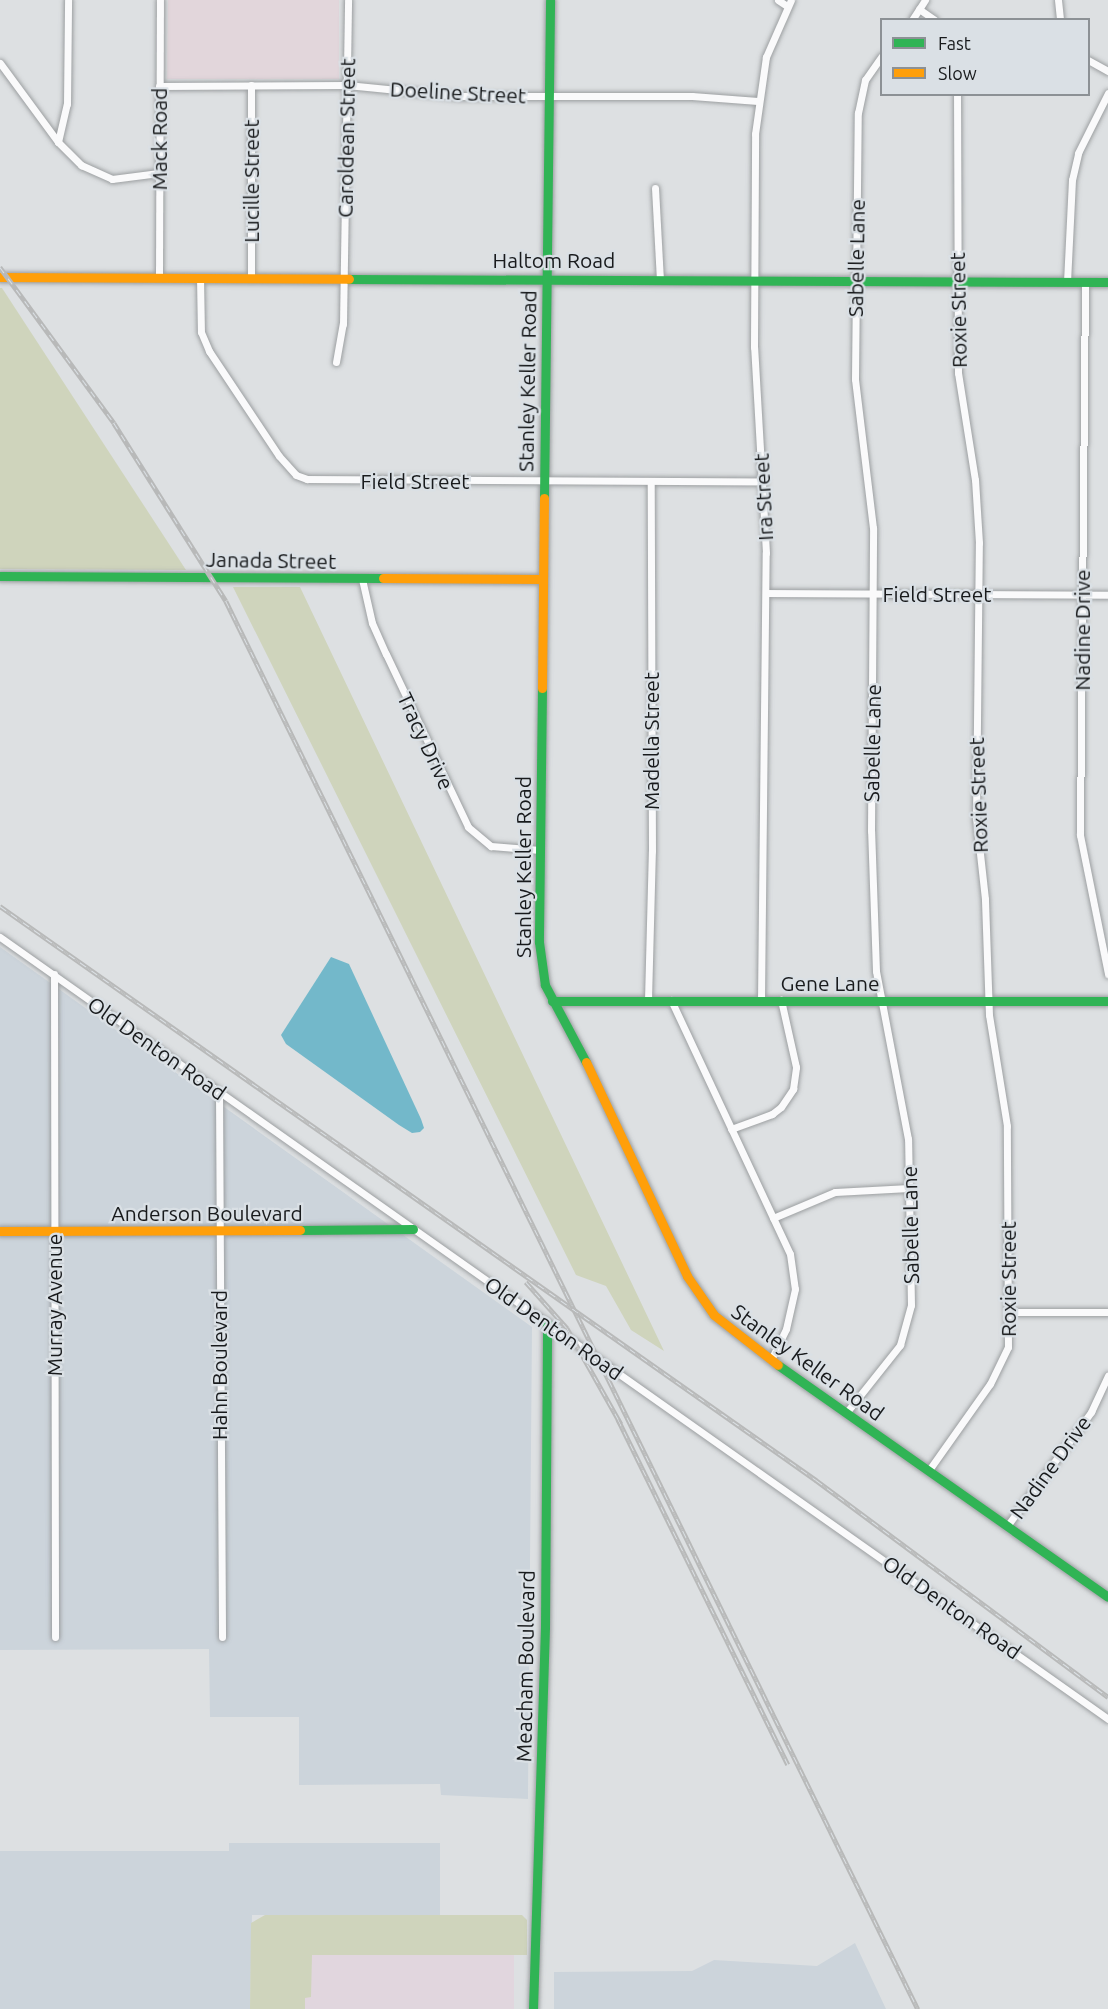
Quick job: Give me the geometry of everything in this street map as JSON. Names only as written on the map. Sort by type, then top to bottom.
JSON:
[{"type":"street","points":[[58,142],[67,104],[68,0]]},
{"type":"street","name":"Mack Road","points":[[159,277],[160,0]]},
{"type":"street","name":"Caroldean Street","points":[[336,362],[343,324],[348,0]]},
{"type":"street","name":"Stanley Keller Road","points":[[550,0],[542,481],[540,962],[552,1001],[608,1103],[701,1300],[734,1334],[1108,1597]]},
{"type":"street","points":[[778,0],[789,3]]},
{"type":"street","points":[[913,18],[925,0]]},
{"type":"street","points":[[1058,0],[1060,18]]},
{"type":"street","name":"Ira Street","points":[[761,1000],[766,593],[763,481],[754,347],[758,101],[766,57],[789,3]]},
{"type":"street","points":[[919,9],[932,18]]},
{"type":"street","name":"Sabelle Lane","points":[[846,1413],[896,1352],[907,1328],[911,1305],[906,1124],[880,1001],[871,831],[873,528],[855,379],[858,113],[865,80],[880,59]]},
{"type":"street","points":[[1090,61],[1108,71]]},
{"type":"street","points":[[0,63],[58,142],[81,165],[101,176],[124,179],[159,172]]},
{"type":"street","name":"Doeline Street","points":[[159,86],[348,85],[457,96],[692,96],[758,101]]},
{"type":"street","name":"Lucille Street","points":[[251,86],[251,277]]},
{"type":"street","points":[[1067,282],[1072,180],[1078,153],[1108,93]]},
{"type":"street","name":"Roxie Street","points":[[929,1470],[1006,1356],[1009,1312],[1007,1126],[994,1054],[989,1001],[985,899],[976,818],[978,594],[975,490],[958,374],[957,96]]},
{"type":"street","points":[[655,188],[660,279]]},
{"type":"street","name":"Haltom Road","points":[[0,277],[1108,282]]},
{"type":"street","name":"Field Street","points":[[200,277],[201,332],[209,351],[252,418],[296,475],[315,481],[763,481]]},
{"type":"street","name":"Nadine Drive","points":[[1085,282],[1080,835],[1108,974]]},
{"type":"street","name":"Madella Street","points":[[648,1000],[652,851],[651,481]]},
{"type":"street","name":"Janada Street","points":[[0,576],[542,579]]},
{"type":"street","name":"Tracy Drive","points":[[362,579],[372,623],[468,827],[491,846],[540,850]]},
{"type":"street","name":"Field Street","points":[[766,593],[1108,594]]},
{"type":"street","name":"Old Denton Road","points":[[0,937],[1108,1719]]},
{"type":"street","name":"Murray Avenue","points":[[54,974],[55,1637]]},
{"type":"street","points":[[671,1000],[790,1254],[795,1289],[786,1329],[771,1360]]},
{"type":"street","points":[[731,1129],[771,1114],[781,1107],[793,1089],[796,1067],[781,1000]]},
{"type":"street","name":"Gene Lane","points":[[552,1001],[1108,1001]]},
{"type":"street","name":"Hahn Boulevard","points":[[219,1092],[222,1637]]},
{"type":"street","points":[[774,1218],[836,1192],[909,1188]]},
{"type":"street","name":"Anderson Boulevard","points":[[0,1231],[413,1229]]},
{"type":"street","points":[[1009,1312],[1108,1312]]},
{"type":"street","name":"Meacham Boulevard","points":[[533,2009],[545,1627],[548,1323]]},
{"type":"street","name":"Nadine Drive","points":[[1007,1526],[1091,1412],[1108,1376]]},
{"type":"shaded area","points":[[168,0],[339,0],[339,79],[167,79]]},
{"type":"shaded area","points":[[0,947],[532,1327],[528,1799],[441,1795],[440,1784],[299,1785],[299,1717],[210,1717],[209,1649],[0,1650]]},
{"type":"shaded area","points":[[229,1843],[440,1843],[440,1915],[252,1915],[250,2009],[0,2009],[0,1851],[229,1851]]},
{"type":"shaded area","points":[[855,1943],[886,2009],[554,2009],[554,1972],[692,1971],[714,1960],[817,1966]]},
{"type":"shaded area","points":[[311,1955],[514,1955],[514,2009],[305,2009],[305,1997],[311,1997]]},
{"type":"green space","points":[[0,288],[2,288],[186,570],[0,569]]},
{"type":"green space","points":[[233,587],[300,587],[664,1351],[631,1330],[606,1286],[576,1275]]},
{"type":"green space","points":[[265,1915],[522,1915],[527,1920],[527,1955],[312,1955],[311,1997],[305,1998],[305,2009],[250,2009],[251,1923]]},
{"type":"water","points":[[331,957],[349,964],[421,1119],[424,1128],[420,1132],[412,1133],[399,1125],[286,1044],[281,1035]]},
{"type":"railway","points":[[0,267],[114,423],[226,601],[918,2009]]},
{"type":"railway","points":[[0,906],[816,1480],[1108,1697]]},
{"type":"railway","points":[[526,1282],[567,1328],[621,1424]]},
{"type":"railway","points":[[618,1419],[788,1764]]},
{"type":"traffic: fast","points":[[544,498],[550,0]]},
{"type":"traffic: fast","points":[[349,279],[1108,282]]},
{"type":"traffic: fast","points":[[0,576],[383,578]]},
{"type":"traffic: fast","points":[[542,688],[539,942],[545,985],[586,1062]]},
{"type":"traffic: fast","points":[[552,1001],[1108,1001]]},
{"type":"traffic: fast","points":[[300,1230],[413,1229]]},
{"type":"traffic: fast","points":[[533,2009],[545,1627],[547,1323]]},
{"type":"traffic: fast","points":[[778,1365],[1108,1597]]},
{"type":"traffic: slow","points":[[0,277],[349,279]]},
{"type":"traffic: slow","points":[[542,688],[544,498]]},
{"type":"traffic: slow","points":[[383,578],[542,579]]},
{"type":"traffic: slow","points":[[586,1062],[687,1276],[714,1315],[778,1365]]},
{"type":"traffic: slow","points":[[0,1231],[300,1230]]}]
